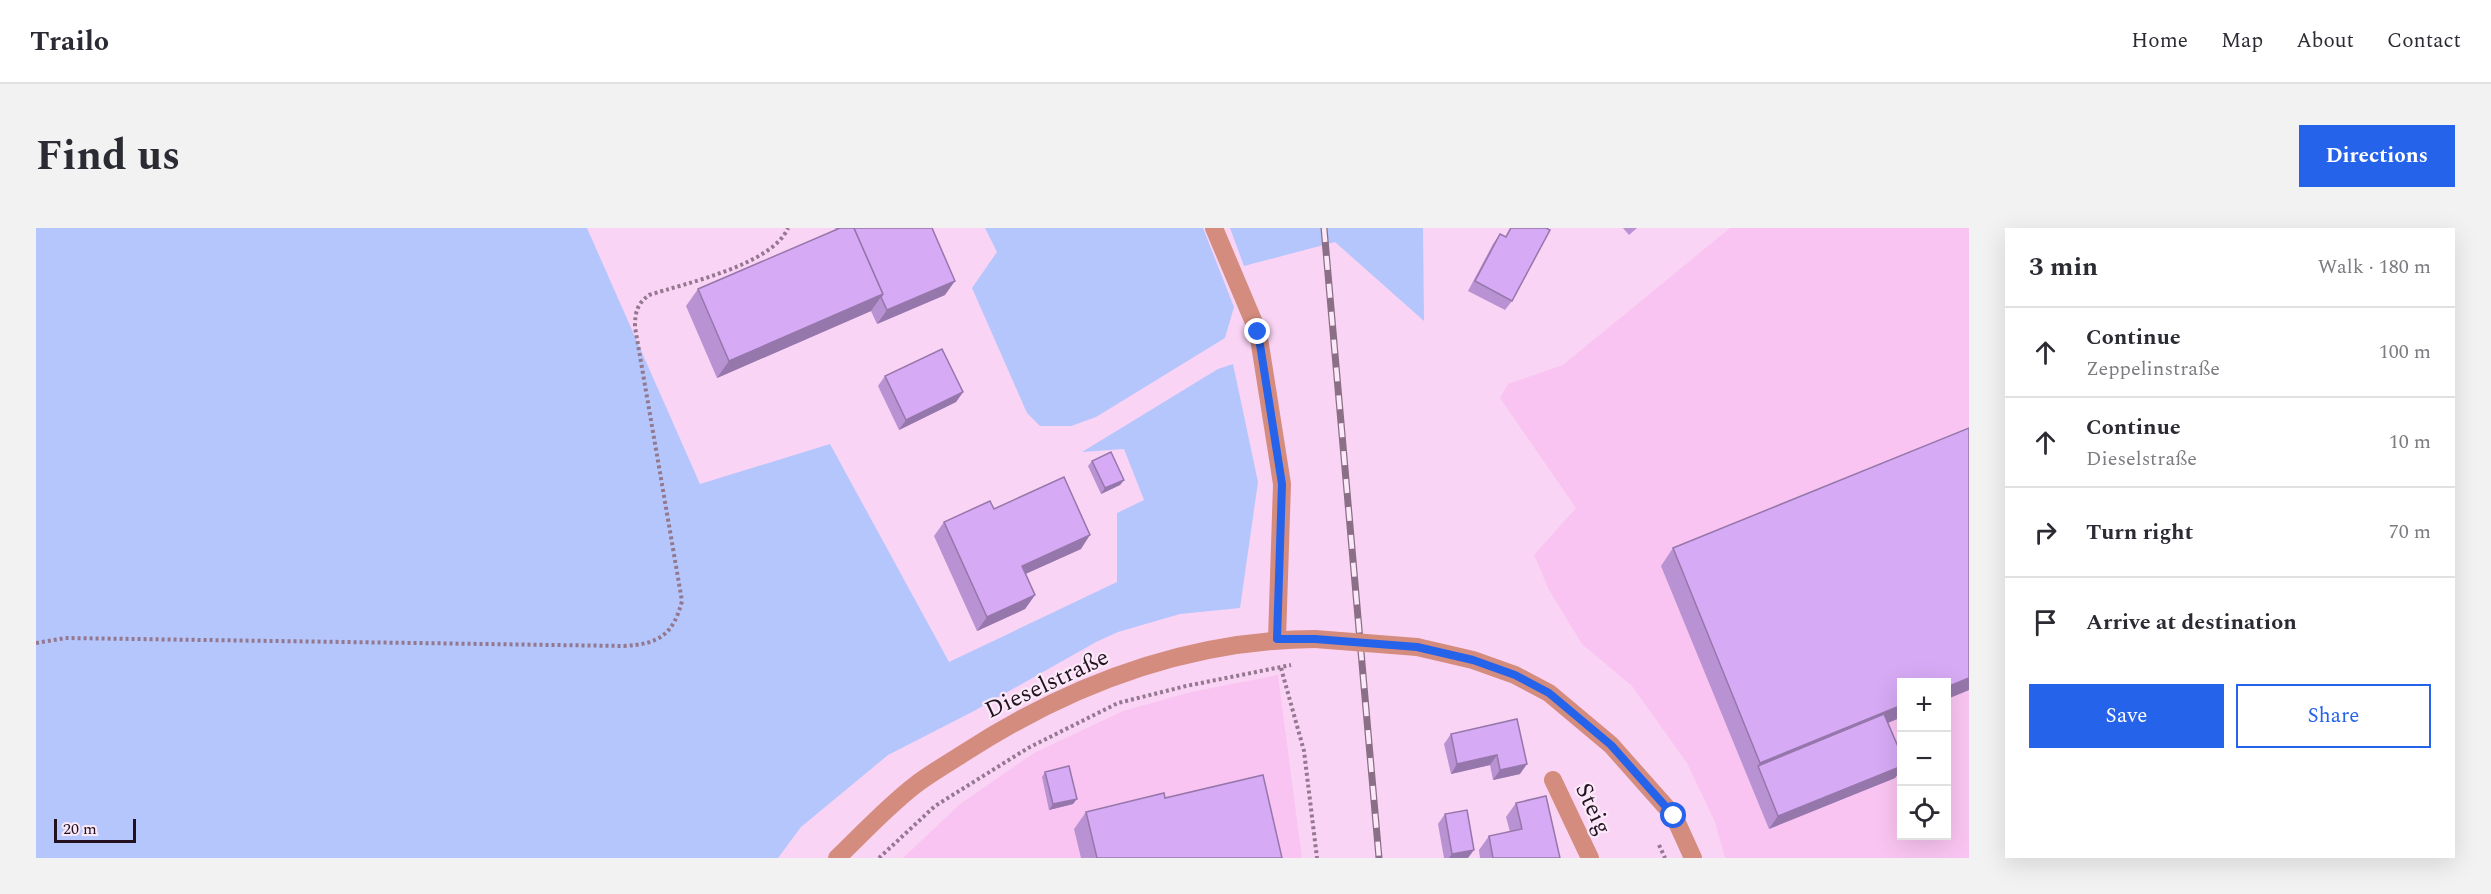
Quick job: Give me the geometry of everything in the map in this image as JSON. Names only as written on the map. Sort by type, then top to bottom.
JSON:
[{"type":"street","points":[[1215,228],[1258,332],[1282,484],[1277,639]]},
{"type":"street","name":"Dieselstraße","points":[[837,858],[914,786],[1009,724],[1092,684],[1178,656],[1277,639],[1315,639],[1417,647],[1473,660],[1515,675],[1549,693],[1611,745],[1674,816],[1693,858]]},
{"type":"street","name":"Steig","points":[[1553,780],[1590,858]]},
{"type":"path","points":[[36,643],[64,638],[624,646],[642,645],[657,639],[669,632],[677,620],[682,601],[635,327],[635,316],[639,303],[649,295],[746,264],[783,238],[788,228]]},
{"type":"path","points":[[879,858],[934,806],[1028,748],[1118,703],[1185,686],[1299,664]]},
{"type":"path","points":[[1281,668],[1304,751],[1317,858]]},
{"type":"path","points":[[1656,838],[1665,858]]},
{"type":"shaded area","points":[[36,228],[587,228],[700,484],[830,444],[949,662],[1117,582],[1117,513],[1144,500],[1124,449],[1082,452],[1218,369],[1233,364],[1258,482],[1240,608],[1180,614],[1118,632],[1096,642],[974,711],[888,755],[801,827],[778,858],[36,858]]},
{"type":"shaded area","points":[[985,228],[1203,228],[1234,307],[1225,338],[1096,417],[1071,426],[1040,426],[1027,413],[972,288],[997,252]]},
{"type":"shaded area","points":[[1230,228],[1423,228],[1424,321],[1335,242],[1244,266]]},
{"type":"shaded area","points":[[1730,228],[1969,228],[1969,858],[1725,858],[1715,822],[1687,763],[1632,686],[1582,644],[1549,590],[1534,555],[1576,508],[1500,398],[1508,384],[1563,365]]},
{"type":"shaded area","points":[[1278,675],[1302,858],[903,858],[960,804],[1034,753],[1123,711],[1191,692]]},
{"type":"building","points":[[840,228],[854,228],[883,294],[729,361],[698,289]]},
{"type":"building","points":[[854,228],[932,228],[955,281],[887,310],[881,297],[883,294]]},
{"type":"building","points":[[1511,228],[1550,230],[1512,301],[1475,281],[1500,234],[1506,237]]},
{"type":"building","points":[[942,349],[963,392],[906,420],[885,376]]},
{"type":"building","points":[[1969,428],[1969,678],[1951,685],[1951,678],[1897,678],[1897,707],[1760,763],[1673,548]]},
{"type":"building","points":[[1111,452],[1124,480],[1105,488],[1092,461]]},
{"type":"building","points":[[1064,477],[1090,535],[1022,566],[1035,595],[987,617],[944,522],[990,501],[994,509]]},
{"type":"building","points":[[1884,714],[1897,744],[1897,768],[1778,816],[1758,766]]},
{"type":"building","points":[[1517,719],[1527,764],[1500,770],[1497,755],[1457,764],[1451,734]]},
{"type":"building","points":[[1069,766],[1077,799],[1053,804],[1045,772]]},
{"type":"building","points":[[1263,775],[1282,858],[1097,858],[1086,812],[1164,793],[1165,798]]},
{"type":"building","points":[[1546,796],[1560,858],[1493,858],[1489,836],[1522,829],[1516,803]]},
{"type":"building","points":[[1467,810],[1474,850],[1452,854],[1445,814]]},
{"type":"railway","points":[[1324,228],[1379,858]]},
{"type":"route","points":[[1258,332],[1282,484],[1277,639],[1315,639],[1417,647],[1473,660],[1515,675],[1549,693],[1611,745],[1674,816]]}]
